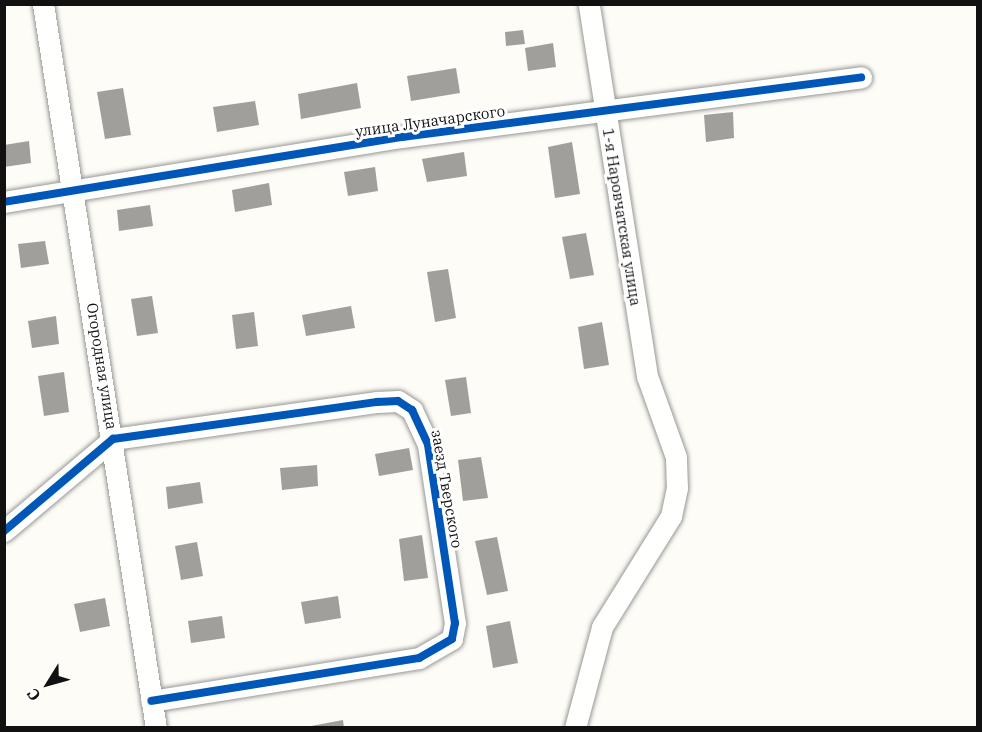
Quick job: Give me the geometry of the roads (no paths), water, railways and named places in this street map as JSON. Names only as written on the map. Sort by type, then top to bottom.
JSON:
[{"type":"street","name":"Огородная улица","points":[[43,4],[75,189],[156,728]]},
{"type":"street","name":"1-я Наровчатская улица","points":[[575,728],[602,627],[671,516],[676,467],[667,427],[648,376],[589,4]]},
{"type":"street","name":"улица Луначарского","points":[[4,202],[402,137],[861,77]]},
{"type":"street","name":"заезд Тверского","points":[[113,439],[398,401],[422,424],[428,445],[452,600],[452,639],[419,658],[151,701]]},
{"type":"street","points":[[4,531],[113,439]]}]
